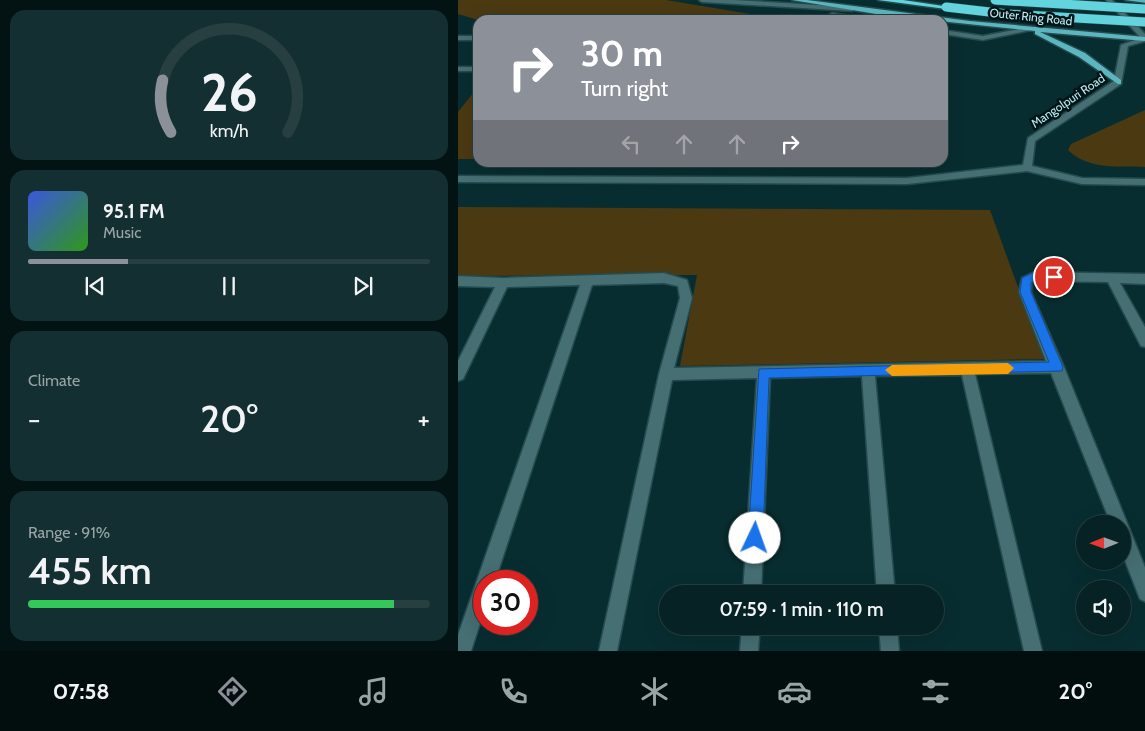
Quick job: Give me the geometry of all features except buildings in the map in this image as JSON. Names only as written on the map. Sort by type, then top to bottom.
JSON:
[{"type":"highway","points":[[882,0],[1007,14],[1146,22]]},
{"type":"highway","points":[[995,0],[1146,9]]},
{"type":"main road","name":"Outer Ring Road","points":[[795,0],[905,15]]},
{"type":"main road","points":[[1128,0],[1146,1]]},
{"type":"main road","name":"Outer Ring Road","points":[[948,20],[1145,39]]},
{"type":"main road","points":[[1029,29],[1082,55],[1118,82]]},
{"type":"street","points":[[702,0],[852,9]]},
{"type":"street","points":[[1109,0],[1145,39]]},
{"type":"street","points":[[750,3],[830,15]]},
{"type":"street","points":[[948,33],[983,38],[1029,29]]},
{"type":"street","points":[[458,38],[473,38]]},
{"type":"street","name":"Mangolpuri Road","points":[[1028,168],[1031,140],[1118,82],[1125,45],[1145,39]]},
{"type":"street","points":[[458,69],[473,69]]},
{"type":"street","points":[[458,179],[907,181],[1028,168],[1082,181],[1146,182]]},
{"type":"street","points":[[1115,515],[1057,367],[1025,292],[1026,281],[1034,276],[1146,279]]},
{"type":"street","points":[[458,281],[503,283],[664,278],[683,283],[686,298],[666,374],[608,651]]},
{"type":"street","points":[[1112,279],[1146,342]]},
{"type":"street","points":[[490,570],[588,280]]},
{"type":"street","points":[[458,375],[503,283]]},
{"type":"street","points":[[666,374],[1057,367]]},
{"type":"street","points":[[967,369],[1033,651]]},
{"type":"street","points":[[868,371],[885,585]]},
{"type":"street","points":[[752,585],[764,372]]},
{"type":"street","points":[[1131,555],[1146,593]]},
{"type":"street","points":[[462,651],[473,618]]},
{"type":"street","points":[[749,651],[750,635]]},
{"type":"street","points":[[889,635],[890,651]]},
{"type":"shaded area","points":[[458,0],[666,0],[756,15],[473,15],[473,18],[458,14]]},
{"type":"shaded area","points":[[473,93],[473,159],[458,159],[458,112]]},
{"type":"shaded area","points":[[1145,110],[1145,167],[1094,164],[1085,161],[1068,150],[1071,144]]},
{"type":"shaded area","points":[[458,207],[990,210],[1044,359],[680,366],[697,275],[458,276]]},
{"type":"slow traffic","points":[[892,370],[1008,368]]},
{"type":"route","points":[[755,538],[764,372],[1057,367],[1025,292],[1026,281],[1034,276],[1054,277]]}]
